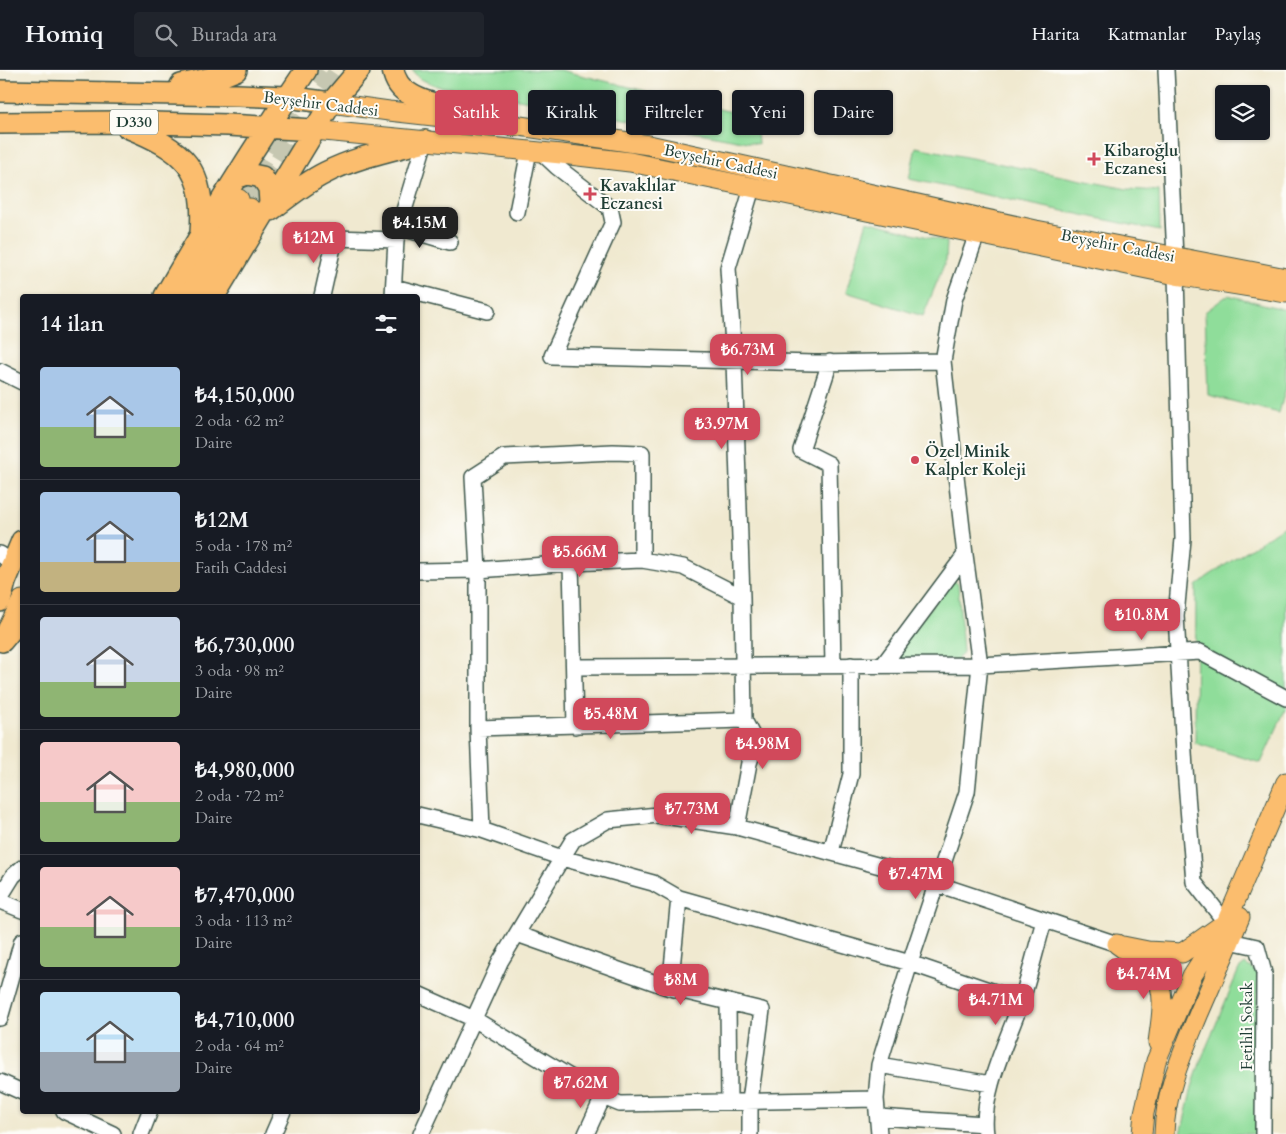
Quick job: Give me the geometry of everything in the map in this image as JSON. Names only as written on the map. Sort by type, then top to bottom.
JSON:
[{"type":"highway","name":"D330","points":[[135,93],[200,81],[236,70]]},
{"type":"highway","points":[[165,294],[267,127],[306,70]]},
{"type":"highway","points":[[255,207],[314,130],[331,103],[359,70]]},
{"type":"highway","points":[[393,70],[396,81],[402,89],[410,95],[435,103]]},
{"type":"highway","name":"Beyşehir Caddesi","points":[[0,91],[207,94],[287,97],[331,103]]},
{"type":"highway","points":[[202,124],[220,118],[224,105],[217,96],[207,94]]},
{"type":"highway","name":"Beyşehir Caddesi","points":[[0,124],[115,122],[314,130]]},
{"type":"highway","points":[[115,122],[159,140],[180,155],[189,166],[196,177],[201,196],[201,234]]},
{"type":"highway","points":[[255,207],[304,185],[337,167],[372,155],[425,141]]},
{"type":"highway","points":[[212,294],[255,207],[269,188],[262,177],[247,174],[236,178]]},
{"type":"highway","points":[[0,602],[11,561],[20,545]]},
{"type":"highway","points":[[1,643],[20,620]]},
{"type":"main road","name":"Beyşehir Caddesi","points":[[331,103],[435,116]]},
{"type":"main road","points":[[385,137],[379,133],[378,121],[389,111]]},
{"type":"main road","name":"Beyşehir Caddesi","points":[[518,126],[649,145],[1036,230],[1286,293]]},
{"type":"main road","name":"Beyşehir Caddesi","points":[[314,130],[630,162],[976,234],[1176,266],[1286,278]]},
{"type":"main road","points":[[185,294],[255,207]]},
{"type":"main road","points":[[1,643],[20,604]]},
{"type":"main road","points":[[1164,1134],[1164,1118],[1170,1088],[1182,1052],[1286,782]]},
{"type":"main road","points":[[1156,1061],[1192,976],[1228,932],[1286,810]]},
{"type":"main road","points":[[1117,944],[1148,951],[1182,953],[1228,932]]},
{"type":"main road","points":[[1117,944],[1154,974],[1159,983],[1162,1004],[1156,1061],[1144,1113],[1142,1134]]},
{"type":"street","points":[[1166,70],[1176,266],[1183,538],[1176,616],[1185,769],[1194,882],[1228,932]]},
{"type":"street","points":[[394,292],[397,234],[425,141]]},
{"type":"street","points":[[517,212],[535,152],[610,208],[613,222],[552,356],[830,362],[943,361]]},
{"type":"street","points":[[737,827],[749,763],[756,743],[744,720],[734,360],[728,268],[752,188]]},
{"type":"street","points":[[322,294],[335,238],[397,234],[450,242]]},
{"type":"street","points":[[879,1134],[876,1099],[879,1066],[910,963],[967,792],[980,665],[965,555],[943,361],[954,300],[976,234]]},
{"type":"street","points":[[420,297],[487,311]]},
{"type":"street","points":[[830,362],[801,450],[829,464],[833,666]]},
{"type":"street","points":[[0,371],[20,381]]},
{"type":"street","points":[[482,830],[478,728],[478,570],[473,478],[504,456],[613,452],[642,453],[642,560]]},
{"type":"street","points":[[883,665],[965,555]]},
{"type":"street","points":[[420,571],[478,570],[642,560],[683,567],[742,598]]},
{"type":"street","points":[[570,563],[575,726]]},
{"type":"street","points":[[574,667],[980,665],[1200,652],[1286,698]]},
{"type":"street","points":[[831,852],[851,774],[851,665]]},
{"type":"street","points":[[478,728],[744,720]]},
{"type":"street","points":[[420,815],[482,830],[562,858],[653,882],[679,898],[910,963],[1021,1001]]},
{"type":"street","points":[[421,1134],[500,962],[573,840],[608,820],[658,815],[737,827],[895,870],[1117,944]]},
{"type":"street","points":[[0,897],[13,876],[20,870]]},
{"type":"street","points":[[670,988],[679,898]]},
{"type":"street","points":[[0,902],[20,909]]},
{"type":"street","points":[[878,1117],[986,1129],[991,1084],[1021,1001],[1044,920]]},
{"type":"street","name":"Fetihli Sokak","points":[[1228,932],[1257,947],[1264,972],[1263,1134]]},
{"type":"street","points":[[517,934],[670,988],[762,1010],[750,1101],[750,1134]]},
{"type":"street","points":[[0,1018],[20,948]]},
{"type":"street","points":[[420,995],[474,1019],[603,1097],[620,1104],[876,1099]]},
{"type":"street","points":[[728,1002],[729,1101]]},
{"type":"street","points":[[879,1066],[991,1084]]},
{"type":"street","points":[[0,1082],[20,1091]]},
{"type":"street","points":[[586,1134],[603,1097]]},
{"type":"street","points":[[71,1114],[114,1134]]},
{"type":"street","points":[[141,1134],[149,1114]]},
{"type":"street","points":[[273,1134],[282,1114]]},
{"type":"green space","points":[[412,70],[560,70],[642,90],[626,90],[626,119],[616,117],[616,90],[528,90],[528,101],[518,99],[518,90],[464,90],[437,86],[420,79]]},
{"type":"green space","points":[[722,110],[732,112],[732,135],[757,135],[758,144],[710,135],[722,135]]},
{"type":"green space","points":[[916,147],[1127,189],[1159,191],[1160,231],[909,179]]},
{"type":"green space","points":[[867,221],[947,242],[946,260],[923,316],[846,292]]},
{"type":"green space","points":[[1228,295],[1286,310],[1286,388],[1279,413],[1208,395],[1205,312]]},
{"type":"green space","points":[[1286,525],[1286,708],[1261,763],[1195,743],[1196,586]]},
{"type":"green space","points":[[952,579],[958,584],[963,652],[957,660],[901,659],[897,651]]},
{"type":"green space","points":[[1245,964],[1258,973],[1256,1134],[1181,1134],[1192,1087],[1201,1060],[1239,969]]},
{"type":"tunnel","points":[[239,199],[270,147],[322,70]]},
{"type":"tunnel","points":[[250,208],[305,119],[339,70]]},
{"type":"place","name":"Kibaroğlu Eczanesi","points":[[1094,159]]},
{"type":"place","name":"Kavaklılar Eczanesi","points":[[590,194]]},
{"type":"place","name":"Özel Minik Kalpler Koleji","points":[[915,460]]}]
